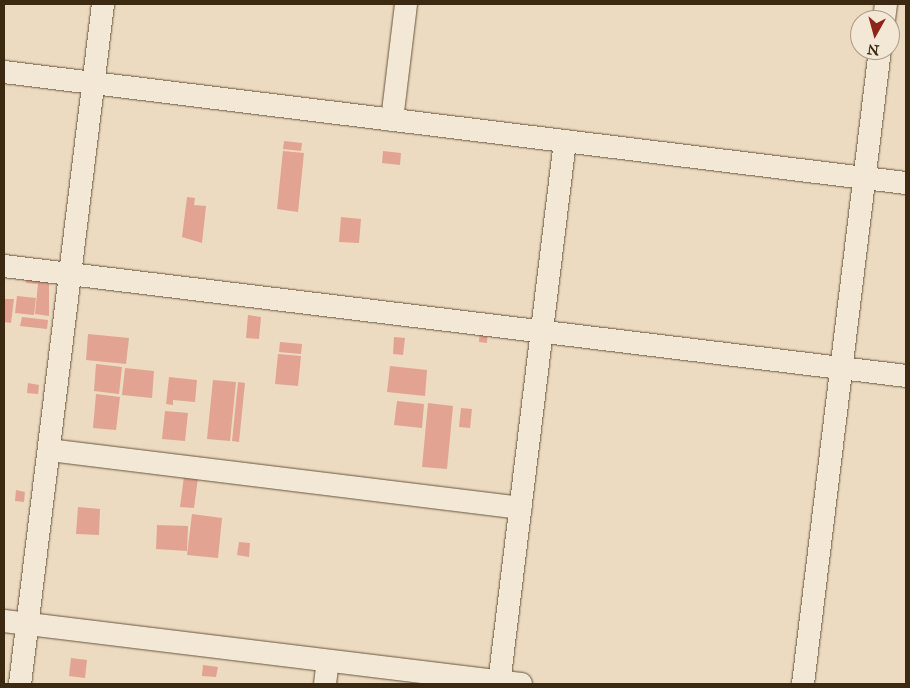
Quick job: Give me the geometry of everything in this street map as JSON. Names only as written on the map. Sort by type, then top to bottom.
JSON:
[{"type":"street","points":[[20,684],[103,4]]},
{"type":"street","points":[[392,120],[406,4]]},
{"type":"street","points":[[803,684],[879,60]]},
{"type":"street","points":[[4,72],[906,183]]},
{"type":"street","points":[[499,683],[565,141]]},
{"type":"street","points":[[4,266],[906,376]]},
{"type":"street","points":[[49,450],[520,508]]},
{"type":"street","points":[[4,621],[499,683],[521,684]]},
{"type":"street","points":[[325,684],[328,661]]},
{"type":"building","points":[[284,141],[302,143],[301,151],[283,149]]},
{"type":"building","points":[[283,151],[304,153],[298,212],[277,209]]},
{"type":"building","points":[[383,151],[401,153],[400,165],[382,163]]},
{"type":"building","points":[[187,197],[195,198],[194,205],[206,206],[202,243],[182,237]]},
{"type":"building","points":[[341,217],[361,219],[359,243],[339,242]]},
{"type":"building","points":[[27,272],[49,274],[49,316],[35,314],[38,284],[26,283]]},
{"type":"building","points":[[17,296],[36,298],[34,315],[15,313]]},
{"type":"building","points":[[4,299],[14,299],[11,323],[4,322]]},
{"type":"building","points":[[248,315],[261,317],[259,339],[246,338]]},
{"type":"building","points":[[22,317],[48,320],[47,329],[20,326]]},
{"type":"building","points":[[480,327],[488,328],[487,343],[479,342]]},
{"type":"building","points":[[88,334],[129,338],[126,364],[86,360]]},
{"type":"building","points":[[394,337],[405,338],[403,355],[393,354]]},
{"type":"building","points":[[280,342],[302,344],[301,354],[279,352]]},
{"type":"building","points":[[278,354],[301,356],[298,386],[275,384]]},
{"type":"building","points":[[96,364],[122,367],[119,394],[94,391]]},
{"type":"building","points":[[390,366],[427,370],[425,396],[387,392]]},
{"type":"building","points":[[125,368],[154,371],[152,398],[122,395]]},
{"type":"building","points":[[169,377],[197,380],[195,402],[173,400],[173,405],[166,404]]},
{"type":"building","points":[[213,380],[236,382],[230,441],[207,439]]},
{"type":"building","points":[[238,382],[245,383],[239,442],[232,441]]},
{"type":"building","points":[[28,383],[39,385],[38,394],[27,393]]},
{"type":"building","points":[[96,394],[120,397],[116,430],[93,428]]},
{"type":"building","points":[[397,401],[424,404],[422,428],[394,425]]},
{"type":"building","points":[[428,403],[453,406],[447,469],[422,467]]},
{"type":"building","points":[[461,408],[472,409],[470,428],[459,427]]},
{"type":"building","points":[[165,411],[188,413],[185,441],[162,439]]},
{"type":"building","points":[[184,476],[198,478],[194,508],[180,507]]},
{"type":"building","points":[[16,490],[25,492],[24,502],[15,501]]},
{"type":"building","points":[[78,507],[100,509],[99,535],[76,534]]},
{"type":"building","points":[[192,514],[222,518],[218,558],[187,555]]},
{"type":"building","points":[[157,525],[188,526],[187,551],[156,549]]},
{"type":"building","points":[[239,542],[250,543],[249,557],[237,555]]},
{"type":"building","points":[[71,658],[87,660],[85,678],[69,676]]},
{"type":"building","points":[[203,665],[218,667],[216,677],[202,676]]}]
